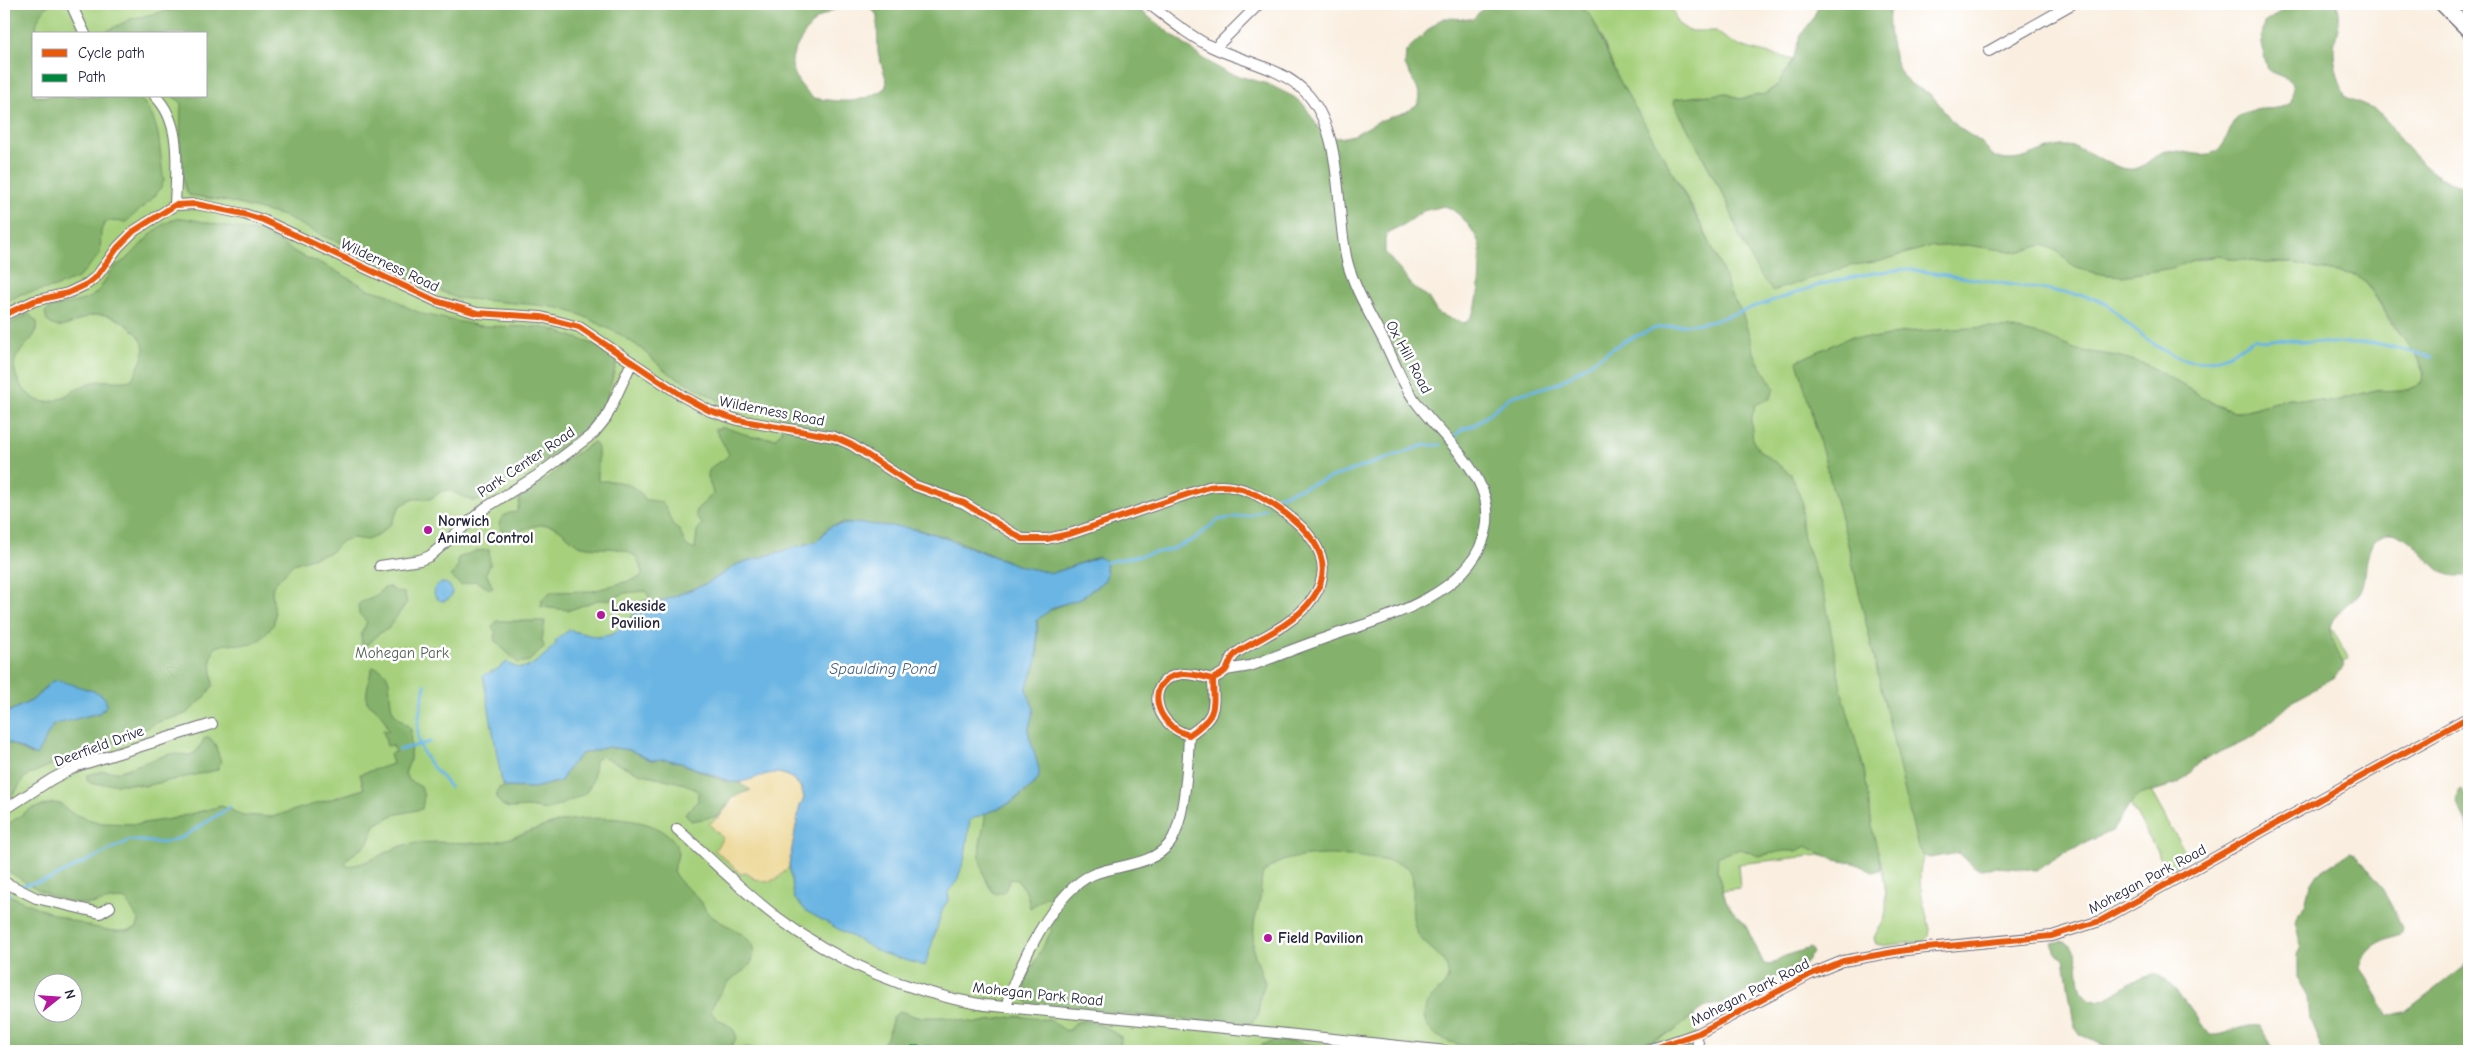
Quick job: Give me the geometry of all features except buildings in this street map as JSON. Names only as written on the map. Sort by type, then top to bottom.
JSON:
[{"type":"main road","points":[[2444,4],[2469,30]]},
{"type":"street","points":[[70,4],[84,32]]},
{"type":"street","name":"Ox Hill Road","points":[[1149,4],[1195,37],[1214,48],[1275,73],[1296,84],[1305,91],[1321,112],[1329,136],[1346,253],[1352,276],[1411,396],[1461,455],[1478,480],[1486,502],[1487,517],[1483,540],[1470,564],[1453,580],[1421,602],[1396,614],[1250,666],[1226,670]]},
{"type":"street","points":[[1214,48],[1259,4]]},
{"type":"street","points":[[1989,51],[2072,4]]},
{"type":"street","points":[[4,315],[34,301],[68,293],[87,284],[97,276],[118,247],[134,231],[175,205],[176,161],[173,129],[168,113],[157,98]]},
{"type":"street","name":"Wilderness Road","points":[[175,205],[196,204],[237,212],[263,220],[416,294],[457,308],[492,315],[541,317],[572,324],[593,335],[684,397],[716,414],[755,423],[828,435],[841,440],[913,485],[964,503],[1022,539],[1038,540],[1063,536],[1208,487],[1221,485],[1236,487],[1259,496],[1295,521],[1311,536],[1322,559],[1322,576],[1317,590],[1301,610],[1285,624],[1232,657],[1226,670],[1213,679]]},
{"type":"street","name":"Park Center Road","points":[[380,566],[416,561],[430,556],[485,508],[538,475],[588,438],[606,418],[632,362]]},
{"type":"street","points":[[1006,1007],[1019,969],[1046,920],[1066,896],[1090,876],[1150,859],[1170,843],[1180,817],[1189,735],[1205,723],[1213,712],[1215,704],[1213,679],[1181,674],[1168,680],[1159,692],[1158,706],[1164,720],[1179,732],[1189,735]]},
{"type":"street","name":"Mohegan Park Road","points":[[1646,1051],[1695,1035],[1809,975],[1849,959],[1906,950],[2052,936],[2100,921],[2469,717]]},
{"type":"street","name":"Deerfield Drive","points":[[4,810],[52,779],[77,766],[212,724]]},
{"type":"street","name":"Mohegan Park Road","points":[[677,829],[773,914],[806,938],[851,964],[891,981],[937,995],[984,1006],[1446,1051]]},
{"type":"street","points":[[4,882],[36,898],[100,913],[110,907]]},
{"type":"street","points":[[1695,1035],[1701,1051]]},
{"type":"green space","name":"Mohegan Park","points":[[4,4],[216,4],[119,32],[32,32],[32,98],[176,98],[287,160],[1416,394],[1730,295],[1720,267],[1695,213],[1620,83],[1598,30],[1586,11],[1578,4],[1671,4],[1677,23],[1689,31],[1716,31],[1743,47],[1793,60],[1781,82],[1765,94],[1739,99],[1726,93],[1713,96],[1699,95],[1674,103],[1728,204],[1740,237],[1765,281],[1926,211],[2189,261],[2217,256],[2266,263],[2292,262],[2313,268],[2356,275],[2367,284],[2392,323],[2415,353],[2424,374],[2421,384],[2408,390],[2372,391],[2331,402],[2289,398],[2241,412],[2234,412],[2217,405],[2279,535],[2349,659],[2142,775],[2188,858],[2167,870],[2121,787],[1918,845],[1924,856],[1921,865],[1920,883],[1930,929],[1929,936],[1924,941],[1880,946],[1876,945],[1874,938],[1884,920],[1886,904],[1885,884],[1877,849],[1738,864],[1740,888],[1681,895],[1698,1048],[1692,1051],[4,1051]]},
{"type":"green space","points":[[4,4],[49,4],[39,18],[36,25],[37,32],[32,32],[32,98],[139,98],[151,114],[155,124],[160,145],[164,180],[153,198],[126,222],[109,221],[104,224],[101,231],[100,254],[78,278],[52,288],[21,294],[4,303]]},
{"type":"green space","points":[[195,4],[843,4],[819,18],[811,26],[798,44],[793,56],[792,66],[802,86],[813,98],[851,101],[876,93],[885,88],[887,82],[878,53],[877,15],[867,4],[1132,4],[1202,58],[1227,73],[1268,84],[1294,97],[1305,106],[1321,132],[1326,136],[1340,138],[1354,135],[1379,121],[1406,112],[1418,104],[1420,97],[1418,90],[1405,65],[1406,51],[1438,21],[1445,18],[1473,19],[1487,4],[1578,4],[1592,17],[1618,78],[1669,166],[1712,247],[1731,296],[1742,312],[1756,358],[1774,388],[1771,398],[1755,405],[1751,421],[1753,441],[1759,450],[1791,474],[1803,504],[1801,524],[1803,538],[1825,597],[1841,689],[1864,769],[1873,833],[1881,863],[1880,870],[1873,872],[1854,863],[1834,860],[1806,846],[1797,851],[1784,851],[1758,856],[1741,849],[1718,856],[1717,870],[1726,901],[1734,913],[1744,922],[1764,964],[1770,965],[1782,957],[1810,948],[1813,953],[1800,969],[1786,972],[1722,1004],[1705,1006],[1673,1032],[1634,1046],[1469,1046],[1444,1040],[1430,1030],[1424,1015],[1429,1001],[1447,981],[1448,972],[1444,961],[1422,939],[1415,928],[1413,881],[1408,868],[1394,862],[1343,855],[1318,855],[1291,859],[1275,864],[1262,875],[1260,899],[1254,923],[1253,950],[1265,983],[1260,997],[1258,1015],[1251,1023],[1241,1025],[1031,1005],[1023,998],[1026,979],[1052,930],[1047,925],[1056,910],[1051,897],[1045,897],[1030,908],[1027,894],[1017,880],[1010,879],[1004,892],[995,894],[991,889],[985,877],[980,857],[985,813],[1008,804],[1023,795],[1039,777],[1028,731],[1033,713],[1026,689],[1038,653],[1037,620],[1057,607],[1093,590],[1106,573],[1105,560],[1097,557],[1053,573],[1022,567],[952,539],[917,529],[842,523],[828,528],[817,541],[738,564],[708,583],[637,611],[638,603],[650,599],[646,591],[625,593],[608,600],[598,600],[570,610],[541,607],[542,600],[550,592],[593,591],[639,578],[642,574],[638,560],[632,554],[621,550],[582,546],[553,526],[541,525],[513,532],[501,530],[499,524],[502,518],[517,512],[520,498],[556,472],[565,461],[594,442],[598,448],[598,481],[626,484],[643,495],[646,500],[662,503],[686,545],[695,549],[697,531],[702,524],[696,516],[696,510],[713,494],[708,473],[713,466],[729,454],[715,429],[724,427],[753,437],[776,438],[782,431],[779,415],[772,411],[744,411],[720,401],[667,372],[639,347],[621,335],[581,315],[559,308],[537,305],[456,298],[430,286],[382,257],[325,237],[284,216],[226,201],[189,195],[185,187],[181,164],[181,102],[175,98],[208,98],[208,32],[105,32],[131,19]],"holes":[[[1444,206],[1455,212],[1466,222],[1475,235],[1480,247],[1480,277],[1477,300],[1470,318],[1464,323],[1438,314],[1427,296],[1415,289],[1385,252],[1385,239],[1388,232],[1407,223],[1423,211]]]},
{"type":"green space","points":[[1819,4],[1892,4],[1889,31],[1897,64],[1905,79],[1931,95],[1957,126],[1982,143],[1995,157],[2004,160],[2020,159],[2053,148],[2070,146],[2119,167],[2134,169],[2163,152],[2208,154],[2214,152],[2223,145],[2232,125],[2239,116],[2257,109],[2279,108],[2291,103],[2292,88],[2289,80],[2268,70],[2261,44],[2264,23],[2292,4],[2337,4],[2339,23],[2334,54],[2335,65],[2345,96],[2370,107],[2383,116],[2401,141],[2431,171],[2449,182],[2469,187],[2469,576],[2454,576],[2443,573],[2419,549],[2402,536],[2394,533],[2385,534],[2376,540],[2371,546],[2364,581],[2359,594],[2347,604],[2333,622],[2331,635],[2344,666],[2335,677],[2297,698],[2253,737],[2201,761],[2180,783],[2139,795],[2129,805],[2113,830],[2062,854],[2037,870],[1995,867],[1981,869],[1974,867],[1959,853],[1930,858],[1924,856],[1917,844],[1846,536],[1797,361],[1850,337],[1880,338],[1902,332],[1988,327],[2009,328],[2044,336],[2077,350],[2118,356],[2146,364],[2220,407],[2234,412],[2241,412],[2289,398],[2331,402],[2372,391],[2408,390],[2421,384],[2424,374],[2420,362],[2367,284],[2356,275],[2313,268],[2292,262],[2266,263],[2217,256],[2203,257],[2172,268],[2123,276],[2094,273],[2073,266],[2057,251],[2043,245],[2017,252],[1966,245],[1928,247],[1881,261],[1854,265],[1772,291],[1758,272],[1740,237],[1728,204],[1674,103],[1675,99],[1726,93],[1739,99],[1765,94],[1777,86],[1793,60],[1800,36],[1813,19]]},
{"type":"green space","points":[[184,218],[265,234],[300,255],[325,265],[368,289],[389,295],[405,306],[422,314],[480,326],[551,329],[596,345],[614,358],[616,365],[605,405],[596,417],[577,435],[534,468],[501,484],[486,499],[472,501],[449,490],[442,491],[430,499],[413,499],[400,506],[391,524],[377,536],[367,540],[352,538],[342,541],[331,552],[293,564],[273,586],[272,595],[275,617],[272,627],[259,641],[252,644],[227,644],[214,649],[211,660],[213,685],[205,697],[186,714],[158,722],[132,736],[75,755],[32,773],[24,778],[16,791],[4,802],[4,740],[32,755],[40,748],[48,731],[54,725],[99,713],[105,708],[96,692],[65,683],[45,687],[33,700],[4,714],[4,327],[29,314],[37,322],[35,333],[17,356],[15,367],[17,378],[22,387],[31,397],[40,401],[49,402],[58,399],[93,382],[131,380],[138,369],[144,351],[140,337],[132,329],[116,319],[103,315],[92,316],[64,326],[56,326],[47,321],[45,312],[54,307],[89,298],[95,294],[113,269],[129,257],[154,232],[167,222]]},
{"type":"green space","points":[[489,550],[490,565],[486,573],[493,588],[490,589],[475,581],[461,585],[451,577],[458,566],[458,558],[476,551]]},
{"type":"green space","points":[[389,587],[397,592],[404,593],[407,602],[388,629],[378,634],[369,644],[362,645],[361,635],[367,622],[359,614],[358,605],[374,597],[382,589]]},
{"type":"green space","points":[[497,621],[545,621],[542,640],[544,647],[529,661],[518,663],[494,640],[496,633],[492,627]]},
{"type":"green space","points":[[373,667],[381,669],[386,674],[394,713],[411,729],[410,760],[405,774],[409,780],[421,787],[424,796],[422,809],[393,815],[375,825],[368,843],[347,859],[345,865],[359,864],[405,845],[427,842],[493,842],[551,824],[572,820],[607,818],[627,820],[661,830],[673,840],[678,853],[673,871],[678,879],[699,899],[710,915],[740,933],[752,945],[754,952],[752,961],[746,969],[726,985],[711,1010],[716,1018],[735,1032],[736,1038],[732,1048],[738,1050],[747,1047],[764,1051],[4,1051],[4,893],[71,921],[92,927],[126,931],[137,927],[139,921],[126,900],[116,899],[87,904],[63,900],[43,892],[4,869],[4,827],[30,809],[53,803],[61,804],[70,812],[84,818],[102,823],[137,824],[171,819],[221,806],[243,815],[272,817],[364,789],[360,774],[393,764],[390,754],[395,752],[393,745],[387,746],[383,730],[389,731],[385,721],[378,711],[367,702],[369,679]]},
{"type":"green space","points":[[209,737],[215,744],[221,762],[217,770],[145,786],[133,784],[93,784],[87,781],[87,775],[104,771],[118,772],[169,754],[191,755],[198,750],[204,739]]},
{"type":"green space","points":[[608,747],[630,750],[651,760],[665,759],[681,763],[721,780],[739,783],[752,790],[733,798],[719,816],[691,821],[685,813],[698,801],[698,791],[685,784],[639,773],[600,756],[595,761],[593,778],[585,793],[559,806],[545,810],[528,807],[509,808],[502,805],[496,797],[499,788],[503,787],[534,788],[561,781],[570,766],[581,754]]},
{"type":"green space","points":[[2462,789],[2469,799],[2469,842],[2466,822],[2457,804],[2459,790]]},
{"type":"green space","points":[[2350,852],[2356,855],[2371,873],[2394,910],[2402,928],[2400,934],[2380,942],[2369,949],[2362,960],[2361,968],[2389,1016],[2407,1011],[2464,967],[2469,961],[2469,1051],[2323,1051],[2310,1021],[2308,996],[2297,977],[2297,955],[2301,946],[2295,922],[2298,913],[2305,905],[2310,884],[2315,876]]},
{"type":"green space","points":[[2061,941],[2075,951],[2083,993],[2089,999],[2097,1001],[2106,998],[2136,980],[2155,975],[2164,979],[2177,992],[2210,1035],[2222,1034],[2247,1026],[2260,1026],[2275,1051],[2116,1051],[2081,1035],[2074,1025],[2064,958],[2056,953],[2052,943]]},
{"type":"green space","points":[[900,1011],[917,1017],[944,1017],[976,1023],[1016,1016],[1050,1020],[1066,1031],[1071,1029],[1075,1023],[1081,1021],[1093,1022],[1121,1037],[1120,1051],[877,1051],[887,1038],[893,1017]]},
{"type":"green space","points":[[1278,1040],[1365,1051],[1258,1051],[1261,1045]]},
{"type":"sand","points":[[768,772],[775,772],[792,778],[800,787],[804,799],[800,805],[789,867],[778,878],[768,882],[755,879],[746,873],[741,874],[715,850],[723,838],[709,824],[720,816],[733,798],[751,790],[739,783]]},
{"type":"water","name":"Spaulding Pond","points":[[853,523],[904,527],[934,534],[1022,567],[1053,573],[1099,557],[1104,560],[1107,573],[1105,580],[1080,599],[1054,607],[1037,620],[1037,661],[1026,689],[1034,709],[1028,731],[1039,769],[1039,777],[1033,785],[1010,803],[970,820],[965,857],[957,881],[948,892],[949,899],[943,908],[925,966],[881,953],[806,911],[794,898],[789,864],[800,805],[804,799],[801,788],[793,779],[777,773],[747,781],[731,782],[681,763],[665,759],[651,760],[630,750],[608,747],[581,754],[570,766],[561,781],[534,788],[505,787],[502,783],[483,675],[496,670],[507,662],[521,668],[533,664],[556,644],[555,641],[569,630],[597,637],[610,635],[619,630],[637,611],[708,583],[738,564],[817,541],[831,526]]},
{"type":"water","points":[[443,583],[449,586],[452,592],[449,598],[443,601],[437,598],[434,592],[437,586]]},
{"type":"water","points":[[58,680],[99,693],[105,698],[107,705],[99,713],[53,725],[36,756],[4,740],[4,714],[33,700],[51,682]]},
{"type":"waterway","points":[[1454,437],[1462,429],[1475,425],[1510,397],[1559,383],[1624,341],[1656,328],[1710,322],[1822,284],[1873,273],[1907,269],[2086,296],[2108,305],[2141,335],[2172,355],[2186,360],[2218,359],[2235,351],[2254,338],[2265,341],[2279,339],[2321,343],[2375,343],[2432,357]]},
{"type":"waterway","points":[[1275,497],[1425,445],[1440,445]]},
{"type":"waterway","points":[[1102,563],[1169,550],[1193,540],[1218,520],[1251,515],[1266,508]]},
{"type":"waterway","points":[[425,685],[419,716],[418,740],[426,757],[450,787]]},
{"type":"waterway","points":[[399,750],[430,742]]},
{"type":"waterway","points":[[20,886],[50,879],[130,840],[163,843],[183,837],[230,807]]},
{"type":"waterway","points":[[4,897],[10,894]]},
{"type":"marked path","points":[[911,1048],[931,1048],[946,1051]]},
{"type":"cycle path","points":[[4,315],[34,301],[68,293],[87,284],[97,276],[118,247],[134,231],[175,205],[196,204],[263,220],[436,301],[477,313],[541,317],[579,327],[684,397],[710,411],[738,420],[834,437],[852,445],[913,485],[964,503],[1022,539],[1047,539],[1073,533],[1209,487],[1220,486],[1240,489],[1268,501],[1301,527],[1313,541],[1320,555],[1323,569],[1320,583],[1313,598],[1301,611],[1284,625],[1235,654],[1223,673],[1213,679],[1182,674],[1170,678],[1162,684],[1158,693],[1161,713],[1177,730],[1189,735],[1205,723],[1212,711],[1214,698],[1213,679]]},
{"type":"cycle path","points":[[1646,1051],[1699,1033],[1809,975],[1843,961],[1906,950],[2052,936],[2100,921],[2469,717]]},
{"type":"place","name":"Norwich Animal Control","points":[[428,530]]},
{"type":"place","name":"Lakeside Pavilion","points":[[601,615]]},
{"type":"place","name":"Field Pavilion","points":[[1268,938]]}]
